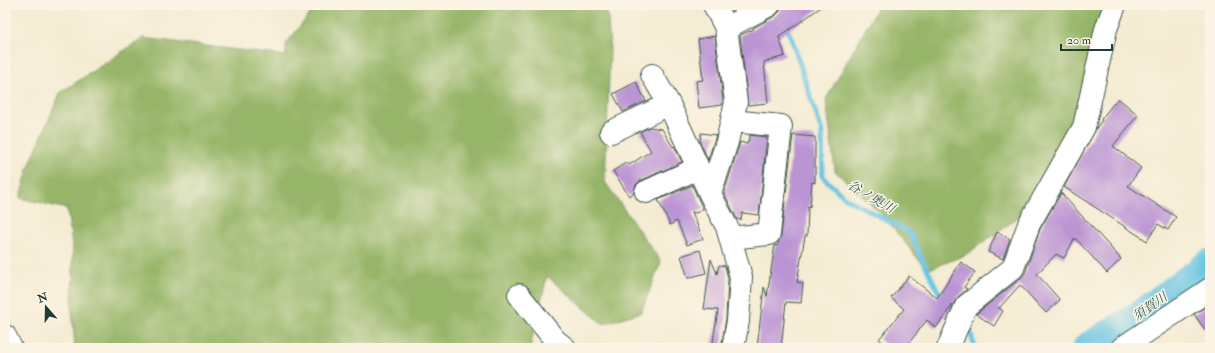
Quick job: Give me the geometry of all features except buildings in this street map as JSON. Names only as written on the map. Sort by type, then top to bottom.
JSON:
[{"type":"street","points":[[710,194],[727,142],[736,102],[726,28],[714,5]]},
{"type":"street","points":[[948,348],[962,316],[1013,268],[1029,224],[1084,127],[1106,29],[1115,5]]},
{"type":"street","points":[[726,28],[768,6]]},
{"type":"street","points":[[652,75],[669,104],[710,194],[727,227],[741,277],[738,321],[733,348]]},
{"type":"street","points":[[611,132],[669,104]]},
{"type":"street","points":[[730,238],[770,234],[781,126],[732,121]]},
{"type":"street","points":[[646,192],[698,168]]},
{"type":"street","points":[[1122,348],[1210,289]]},
{"type":"street","points":[[519,295],[555,340],[565,348]]},
{"type":"street","points":[[5,336],[11,348]]},
{"type":"green space","points":[[317,5],[607,5],[610,51],[605,182],[661,262],[641,312],[603,324],[547,276],[530,348],[75,348],[72,311],[73,253],[67,209],[20,198],[29,166],[60,93],[143,38],[286,56],[286,44]]},
{"type":"green space","points":[[879,5],[1105,5],[1072,125],[1020,216],[965,255],[927,270],[883,215],[835,171],[826,99]]},
{"type":"waterway","name":"谷ノ奥川","points":[[785,26],[791,37],[822,132],[823,177],[845,198],[909,232],[938,291],[956,312]]},
{"type":"waterway","name":"須賀川","points":[[1088,348],[1141,315],[1210,264]]},
{"type":"waterway","name":"谷ノ奥川","points":[[965,323],[969,327],[975,348]]}]
